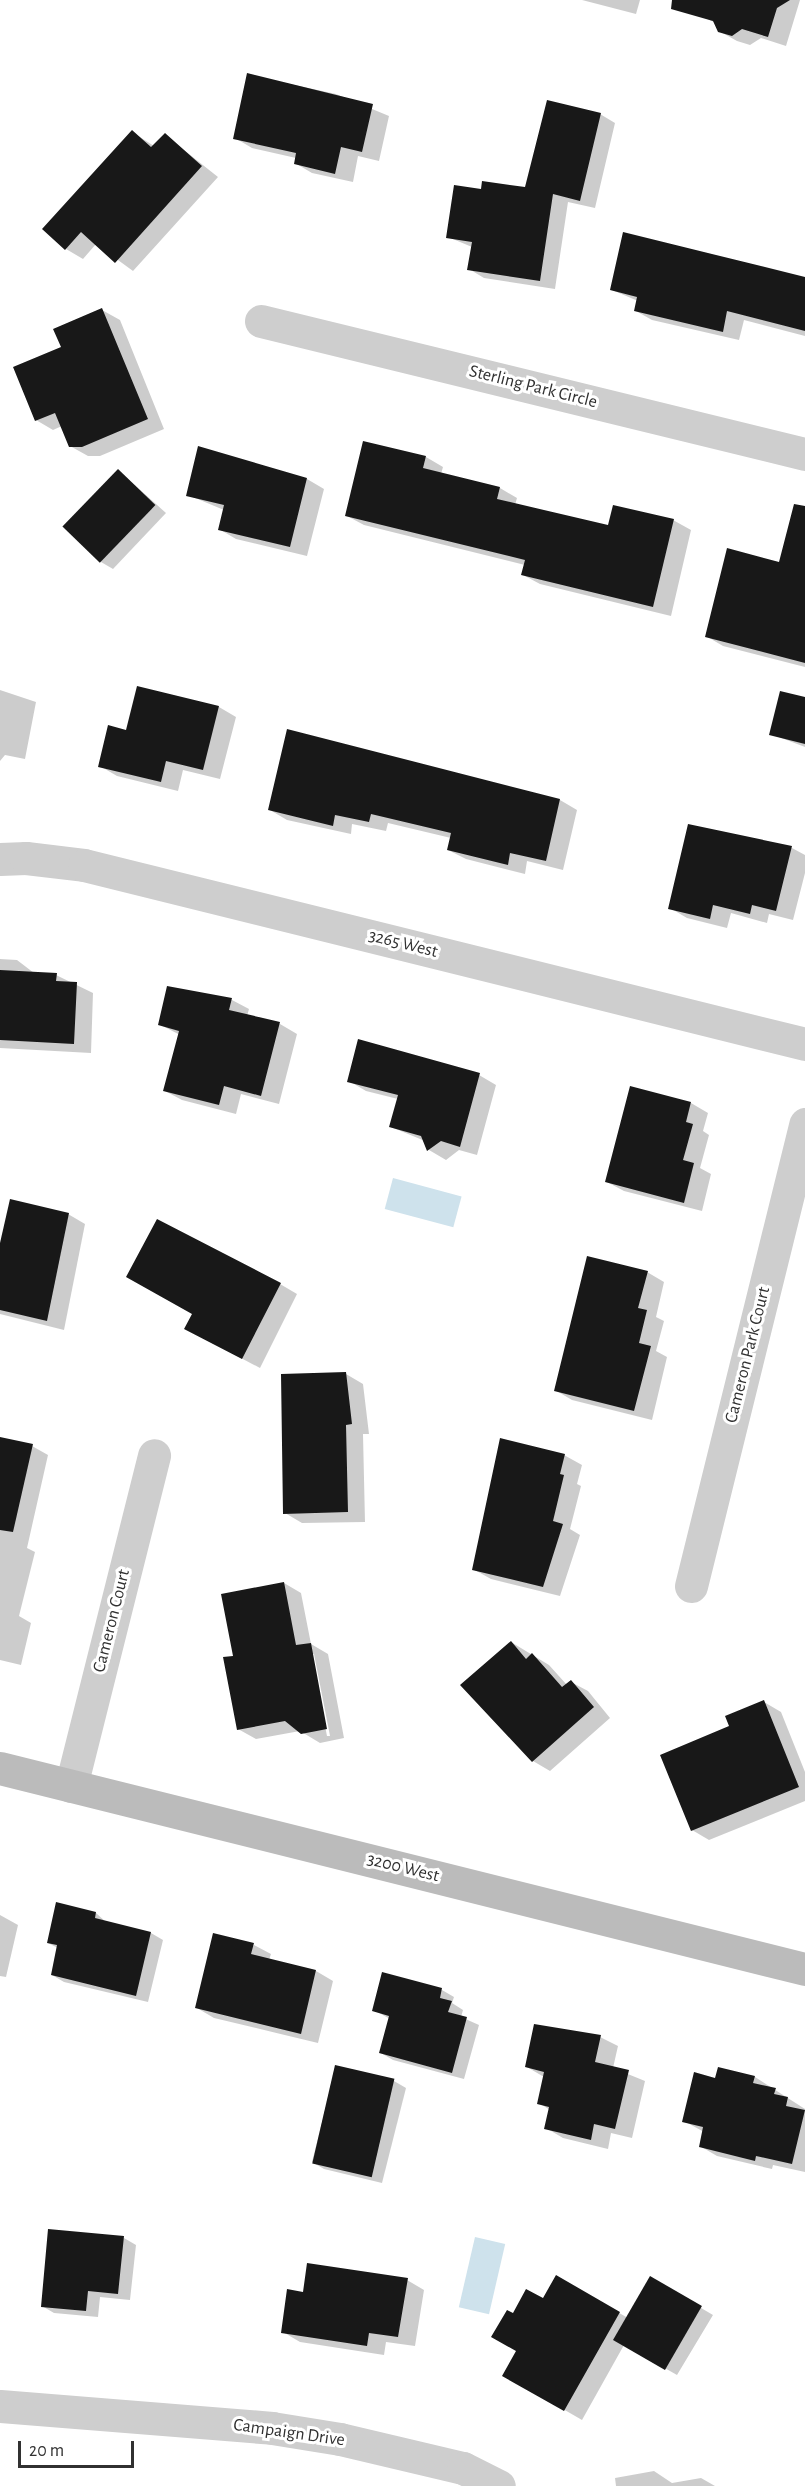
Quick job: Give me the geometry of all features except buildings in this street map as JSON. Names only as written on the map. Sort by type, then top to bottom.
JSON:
[{"type":"street","name":"Sterling Park Circle","points":[[261,321],[805,454]]},
{"type":"street","name":"3265 West","points":[[0,859],[26,858],[84,865],[805,1044]]},
{"type":"street","name":"Cameron Park Court","points":[[691,1586],[805,1124]]},
{"type":"street","name":"Cameron Court","points":[[71,1786],[154,1455]]},
{"type":"street","name":"3200 West","points":[[0,1768],[805,1969]]},
{"type":"street","name":"Campaign Drive","points":[[0,2406],[272,2428],[340,2439],[463,2469],[499,2486]]},
{"type":"water","points":[[393,1178],[462,1196],[453,1227],[385,1209]]},
{"type":"water","points":[[475,2237],[505,2244],[489,2314],[459,2307]]}]
